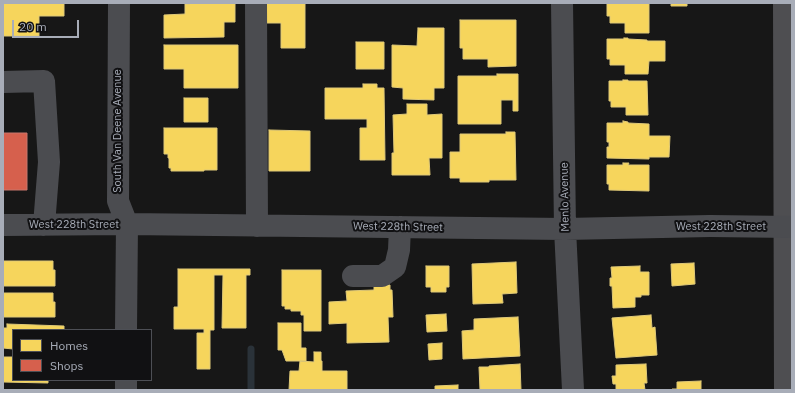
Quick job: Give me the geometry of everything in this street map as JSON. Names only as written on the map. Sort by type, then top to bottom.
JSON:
[{"type":"highway","points":[[784,3],[785,390]]},
{"type":"street","name":"South Van Deene Avenue","points":[[119,3],[118,201],[127,224],[126,329]]},
{"type":"street","points":[[256,3],[257,226]]},
{"type":"street","name":"Menlo Avenue","points":[[562,3],[565,229],[573,390]]},
{"type":"street","points":[[3,82],[44,81],[49,162],[44,225]]},
{"type":"street","name":"West 228th Street","points":[[3,225],[127,224],[565,229],[710,226],[792,227]]},
{"type":"street","points":[[353,276],[382,276],[395,267],[400,250],[400,227]]},
{"type":"building: Homes","points":[[3,3],[64,3],[64,16],[39,16],[39,36],[3,36]]},
{"type":"building: Homes","points":[[235,3],[235,22],[224,22],[224,37],[164,38],[164,15],[185,14],[185,4]]},
{"type":"building: Homes","points":[[265,3],[305,3],[305,48],[281,48],[281,23],[265,23]]},
{"type":"building: Homes","points":[[607,3],[649,3],[649,33],[625,33],[625,23],[610,23],[610,16],[607,16]]},
{"type":"building: Homes","points":[[671,3],[687,3],[687,6],[671,6]]},
{"type":"building: Homes","points":[[460,20],[516,20],[516,66],[488,67],[488,59],[463,59],[463,48],[460,48]]},
{"type":"building: Homes","points":[[418,28],[444,28],[444,88],[434,88],[434,100],[403,99],[403,88],[392,87],[392,45],[417,46]]},
{"type":"building: Homes","points":[[624,38],[647,41],[665,41],[665,61],[649,61],[648,74],[625,74],[625,65],[610,65],[610,59],[607,59],[607,39]]},
{"type":"building: Homes","points":[[356,42],[384,42],[384,69],[356,69]]},
{"type":"building: Homes","points":[[164,45],[238,45],[238,88],[184,88],[184,69],[164,69]]},
{"type":"building: Homes","points":[[497,74],[518,74],[518,111],[513,111],[513,100],[501,100],[501,124],[458,124],[458,76],[497,76]]},
{"type":"building: Homes","points":[[609,81],[647,81],[648,115],[626,115],[626,107],[611,107],[611,101],[609,101]]},
{"type":"building: Homes","points":[[363,84],[377,84],[377,88],[384,88],[385,160],[360,160],[360,128],[367,128],[367,119],[325,119],[325,88],[363,88]]},
{"type":"building: Homes","points":[[184,98],[208,98],[208,122],[184,122]]},
{"type":"building: Homes","points":[[407,104],[427,104],[427,115],[442,114],[442,158],[429,158],[430,175],[392,175],[392,153],[394,153],[393,115],[407,114]]},
{"type":"building: Homes","points":[[623,121],[628,123],[649,124],[649,136],[670,136],[669,157],[649,157],[649,159],[607,158],[607,147],[609,147],[609,142],[607,142],[607,123],[623,123]]},
{"type":"building: Homes","points":[[164,128],[217,128],[217,170],[171,171],[171,168],[169,168],[168,154],[164,154]]},
{"type":"building: Homes","points":[[269,130],[310,131],[310,171],[269,171]]},
{"type":"building: Homes","points":[[506,132],[515,132],[516,180],[460,182],[460,178],[450,178],[450,152],[460,152],[460,134],[506,134]]},
{"type":"building: Homes","points":[[623,163],[629,163],[628,165],[649,165],[649,191],[609,190],[609,184],[607,184],[607,165],[623,165]]},
{"type":"building: Homes","points":[[3,261],[53,261],[53,270],[55,270],[55,286],[3,286]]},
{"type":"building: Homes","points":[[516,262],[517,293],[502,294],[503,303],[473,304],[472,264]]},
{"type":"building: Homes","points":[[694,263],[695,284],[672,286],[671,264]]},
{"type":"building: Homes","points":[[426,266],[449,266],[449,287],[446,287],[446,292],[431,292],[431,287],[426,287]]},
{"type":"building: Homes","points":[[640,266],[640,272],[649,272],[649,295],[635,297],[635,307],[613,308],[612,286],[610,286],[610,278],[612,278],[611,267]]},
{"type":"building: Homes","points":[[178,269],[250,269],[250,275],[246,275],[246,328],[222,328],[223,275],[214,275],[214,330],[210,330],[210,369],[197,369],[197,333],[204,333],[204,329],[174,329],[174,307],[178,307]]},
{"type":"building: Homes","points":[[282,270],[321,270],[321,331],[304,331],[304,315],[301,315],[301,311],[291,311],[291,309],[285,309],[285,306],[282,306]]},
{"type":"building: Homes","points":[[374,285],[390,285],[390,290],[392,290],[393,317],[388,317],[389,342],[347,343],[347,323],[329,324],[329,302],[347,301],[346,291],[374,290]]},
{"type":"building: Homes","points":[[3,293],[53,293],[53,302],[55,302],[55,317],[3,317]]},
{"type":"building: Homes","points":[[446,314],[447,331],[427,332],[426,315]]},
{"type":"building: Homes","points":[[651,315],[652,328],[655,327],[657,355],[616,358],[612,318]]},
{"type":"building: Homes","points":[[518,317],[520,356],[463,359],[462,331],[474,330],[474,319]]},
{"type":"building: Homes","points":[[278,323],[301,323],[301,348],[306,348],[306,361],[286,361],[282,350],[278,350]]},
{"type":"building: Homes","points":[[7,324],[64,326],[64,329],[12,329],[12,349],[3,348],[3,328],[7,328]]},
{"type":"building: Homes","points":[[442,343],[442,359],[429,360],[428,344]]},
{"type":"building: Homes","points":[[314,352],[321,352],[322,371],[347,371],[347,390],[289,390],[290,371],[299,371],[300,361],[314,362]]},
{"type":"building: Homes","points":[[3,357],[12,357],[12,381],[48,381],[48,383],[3,382]]},
{"type":"building: Homes","points":[[520,364],[521,390],[480,390],[479,367]]},
{"type":"building: Homes","points":[[646,364],[647,383],[644,383],[645,390],[616,390],[616,384],[613,384],[612,376],[616,376],[616,365]]},
{"type":"building: Homes","points":[[701,381],[701,390],[672,390],[677,389],[677,382]]},
{"type":"building: Homes","points":[[458,385],[458,390],[435,390],[435,386]]},
{"type":"building: Shops","points":[[3,133],[27,133],[27,190],[3,190]]},
{"type":"waterway","points":[[251,349],[251,390]]}]
